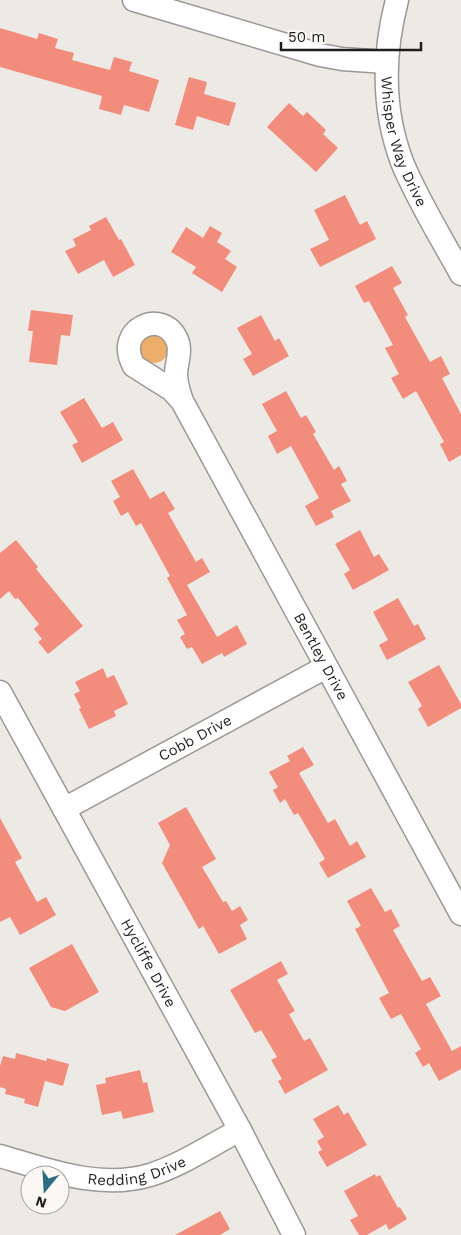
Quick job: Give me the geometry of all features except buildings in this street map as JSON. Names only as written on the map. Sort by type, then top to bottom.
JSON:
[{"type":"street","points":[[134,0],[320,55],[342,59],[386,62]]},
{"type":"street","name":"Whisper Way Drive","points":[[397,0],[389,34],[386,62],[388,107],[394,137],[402,163],[461,274]]},
{"type":"street","name":"Bentley Drive","points":[[182,401],[461,914]]},
{"type":"street","name":"Cobb Drive","points":[[64,809],[326,667]]},
{"type":"street","name":"Hycliffe Drive","points":[[0,692],[240,1130],[294,1235]]},
{"type":"street","name":"Redding Drive","points":[[0,1156],[71,1176],[100,1180],[137,1178],[151,1175],[173,1166],[240,1130]]},
{"type":"shaded area","points":[[154,335],[164,339],[168,349],[164,359],[154,363],[144,359],[140,349],[144,339]]}]
